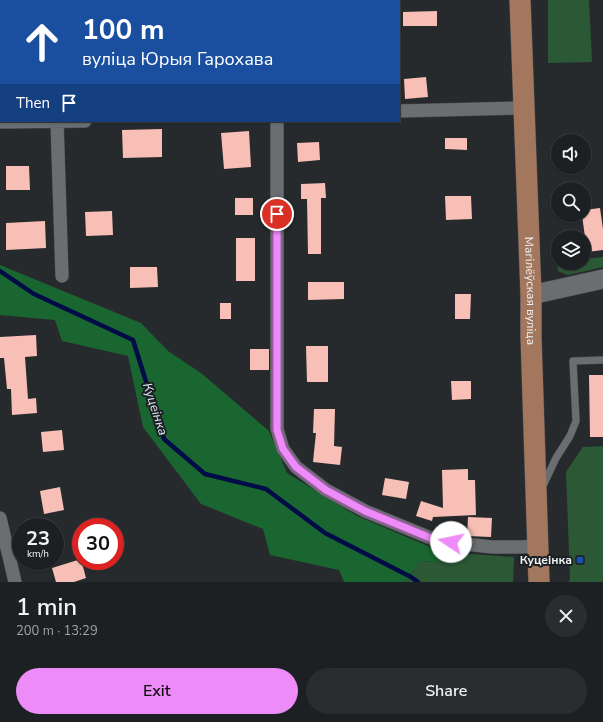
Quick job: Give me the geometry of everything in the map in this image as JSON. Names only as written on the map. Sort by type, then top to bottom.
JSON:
[{"type":"main road","name":"Магілёўская вуліца","points":[[520,0],[531,295],[539,582]]},
{"type":"main road","points":[[531,295],[603,279]]},
{"type":"street","points":[[400,111],[523,108]]},
{"type":"street","points":[[0,122],[57,122],[62,276]]},
{"type":"street","points":[[277,122],[277,430],[283,449],[296,467],[326,490],[365,511],[438,541],[492,547],[538,546]]},
{"type":"street","points":[[0,518],[15,582]]},
{"type":"lane","points":[[536,501],[556,458],[570,436],[576,421],[573,360],[603,360]]},
{"type":"green space","points":[[548,0],[589,0],[592,62],[548,63]]},
{"type":"green space","points":[[603,257],[603,267],[591,270],[591,258]]},
{"type":"green space","points":[[0,265],[141,323],[168,351],[201,373],[269,431],[287,473],[357,516],[442,552],[439,562],[420,561],[405,582],[344,582],[339,570],[270,555],[263,529],[201,504],[143,427],[128,356],[62,341],[55,320],[0,315]]},
{"type":"green space","points":[[558,270],[590,270],[568,275]]},
{"type":"green space","points":[[603,446],[603,582],[569,582],[566,472],[583,447]]},
{"type":"green space","points":[[442,552],[514,557],[513,582],[405,582],[420,561],[439,562]]},
{"type":"building","points":[[437,11],[437,26],[403,26],[403,12]]},
{"type":"building","points":[[426,77],[428,97],[405,99],[404,79]]},
{"type":"building","points":[[162,129],[162,157],[123,158],[122,130]]},
{"type":"building","points":[[249,131],[251,167],[224,169],[221,133]]},
{"type":"building","points":[[445,138],[467,138],[467,150],[445,149]]},
{"type":"building","points":[[319,142],[320,160],[298,162],[297,143]]},
{"type":"building","points":[[6,166],[29,166],[30,190],[6,190]]},
{"type":"building","points":[[325,183],[326,198],[321,198],[321,254],[308,254],[307,199],[301,199],[301,184]]},
{"type":"building","points":[[445,196],[471,196],[472,219],[446,220]]},
{"type":"building","points":[[235,198],[253,198],[253,215],[235,215]]},
{"type":"building","points":[[600,208],[603,229],[603,250],[591,252],[591,230],[584,230],[583,222],[591,222],[591,209]]},
{"type":"building","points":[[112,211],[113,235],[86,236],[85,212]]},
{"type":"building","points":[[45,221],[46,248],[6,250],[6,223]]},
{"type":"building","points":[[236,238],[255,238],[255,281],[236,281]]},
{"type":"building","points":[[130,267],[157,267],[158,287],[130,288]]},
{"type":"building","points":[[308,282],[344,282],[344,299],[308,300]]},
{"type":"building","points":[[455,294],[471,294],[470,319],[455,319]]},
{"type":"building","points":[[220,303],[231,303],[231,319],[220,319]]},
{"type":"building","points":[[36,335],[37,356],[25,357],[28,399],[36,398],[37,413],[12,415],[11,389],[7,389],[4,358],[0,358],[0,337]]},
{"type":"building","points":[[306,346],[328,346],[328,382],[307,382]]},
{"type":"building","points":[[250,349],[269,349],[269,370],[250,370]]},
{"type":"building","points":[[589,375],[603,375],[603,437],[590,437]]},
{"type":"building","points":[[451,381],[471,381],[471,399],[452,400]]},
{"type":"building","points":[[314,409],[335,409],[334,446],[342,447],[340,465],[313,462],[316,433],[313,433]]},
{"type":"building","points":[[62,430],[64,450],[43,452],[41,432]]},
{"type":"building","points":[[468,469],[468,480],[475,480],[476,515],[433,517],[432,521],[416,516],[421,501],[443,508],[442,470]]},
{"type":"building","points":[[385,478],[409,482],[406,499],[382,495]]},
{"type":"building","points":[[60,487],[64,510],[44,514],[40,491]]},
{"type":"building","points":[[468,517],[492,518],[491,537],[467,536]]},
{"type":"building","points":[[72,562],[72,570],[84,570],[86,578],[74,582],[56,582],[53,570],[64,570],[64,564]]},
{"type":"waterway","name":"Куцеінка","points":[[0,271],[34,294],[133,340],[164,439],[205,474],[266,489],[325,533],[418,582]]},
{"type":"place","name":"Куцеінка","points":[[580,560]]},
{"type":"route","points":[[277,214],[277,430],[283,449],[296,467],[326,490],[365,511],[438,541],[451,542]]}]
